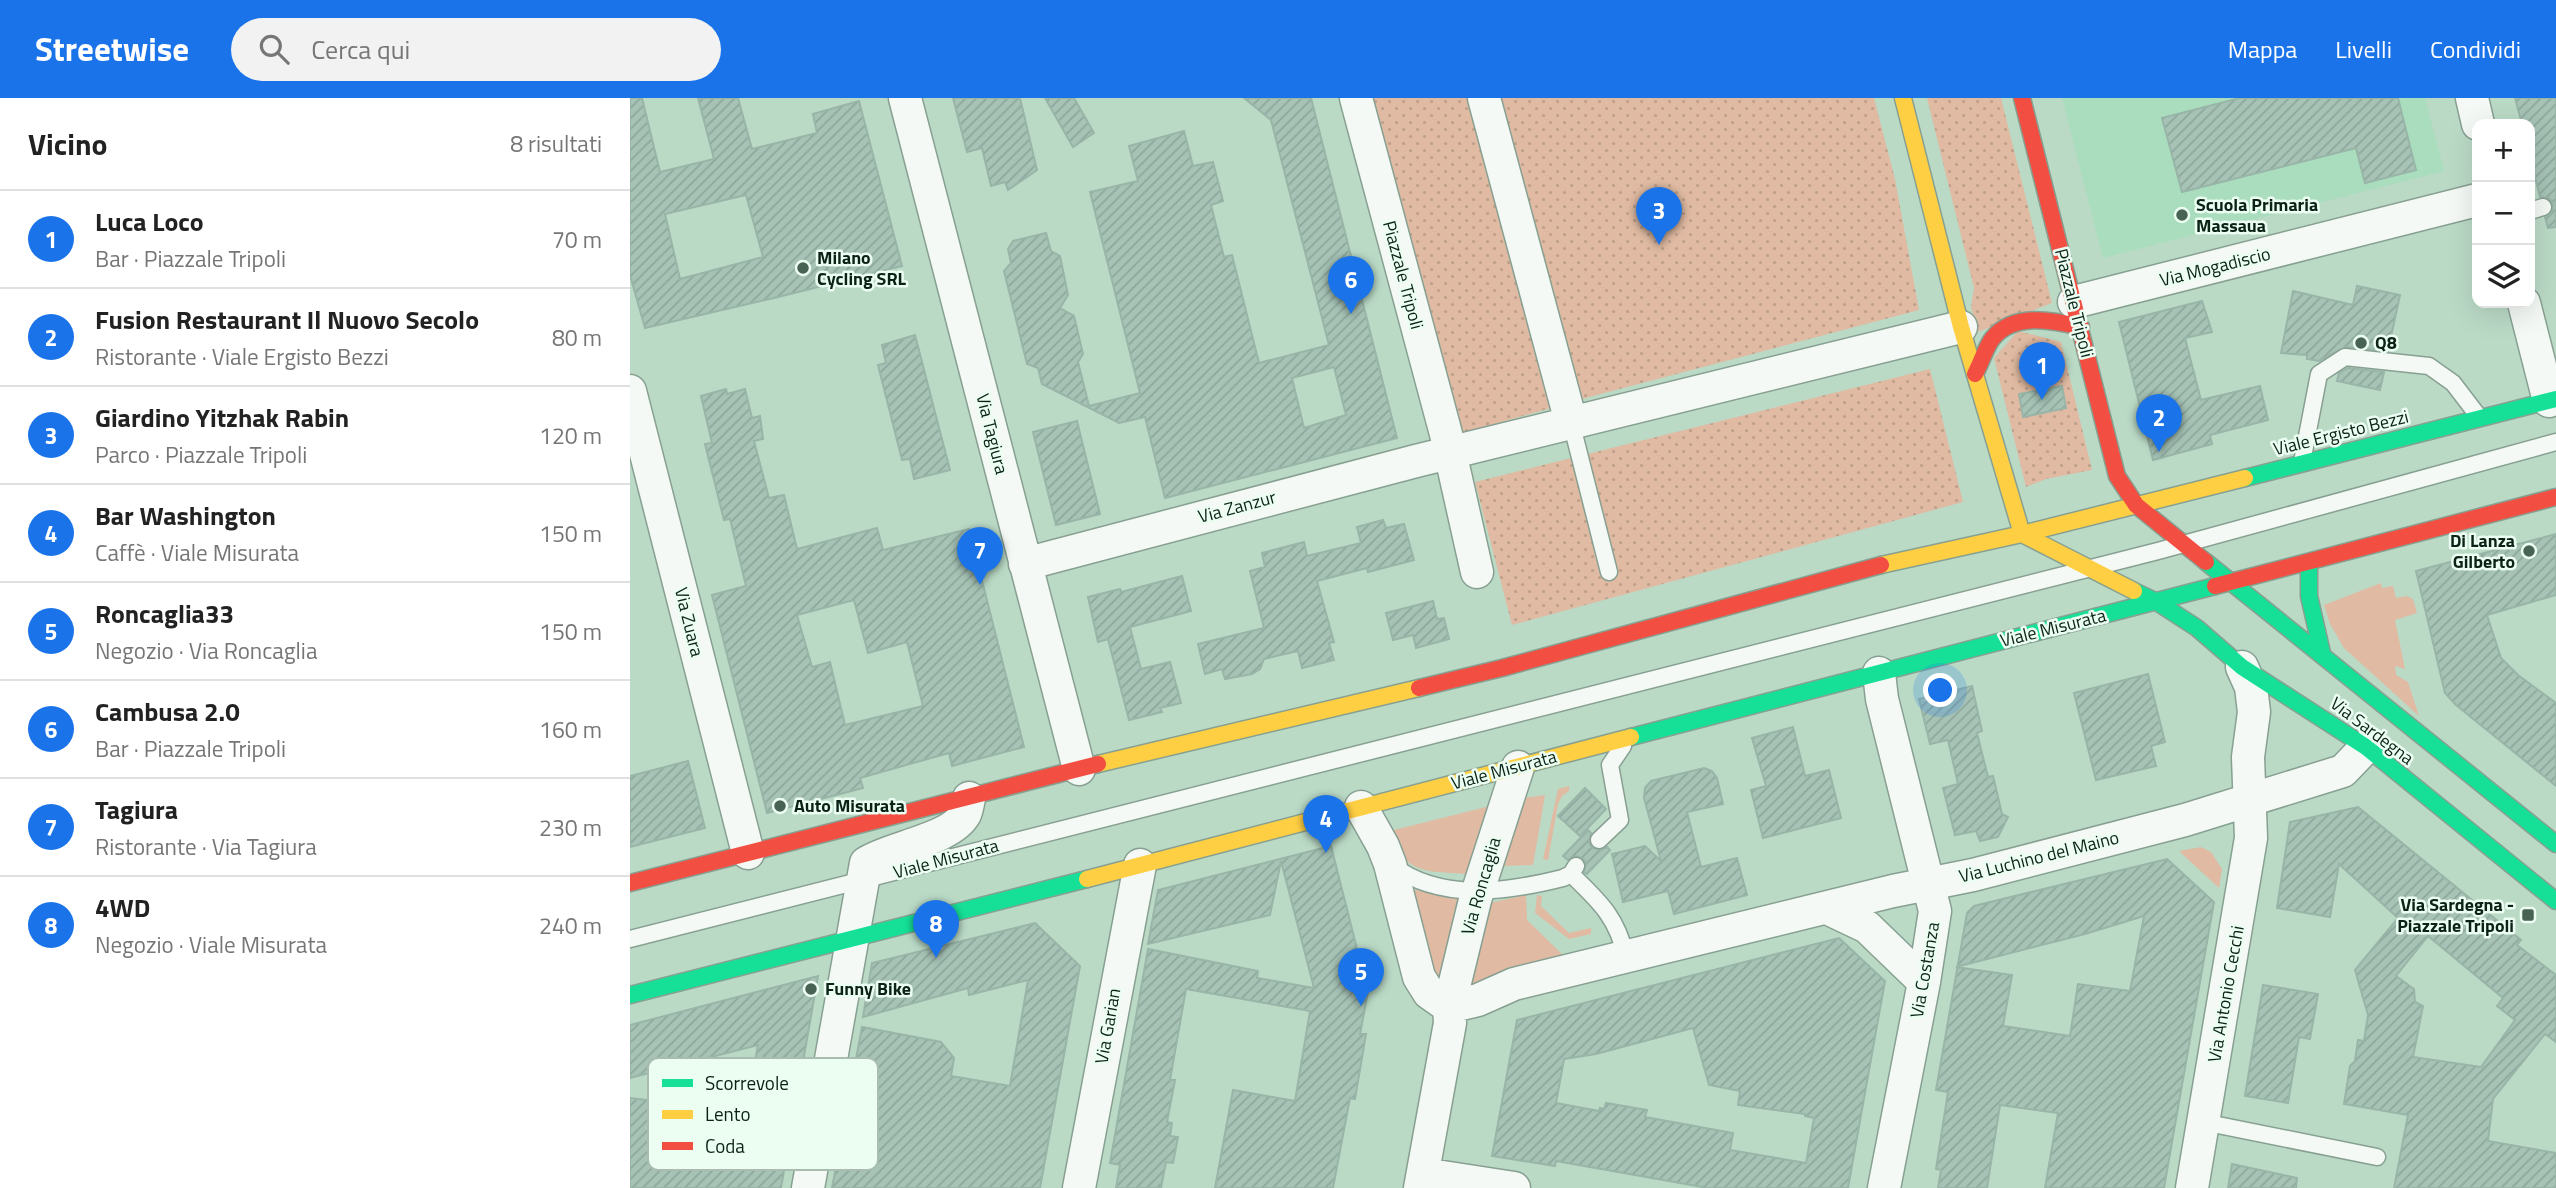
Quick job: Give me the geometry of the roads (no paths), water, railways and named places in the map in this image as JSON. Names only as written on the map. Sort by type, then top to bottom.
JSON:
[{"type":"main road","points":[[1903,98],[1961,327],[2022,534],[2157,602],[2556,497]]},
{"type":"main road","name":"Piazzale Tripoli","points":[[2022,98],[2117,476],[2136,505],[2233,582]]},
{"type":"main road","points":[[1975,374],[1995,335],[2024,320],[2053,320],[2077,315]]},
{"type":"main road","name":"Viale Ergisto Bezzi","points":[[2136,505],[2552,400]]},
{"type":"main road","points":[[630,883],[1079,769],[1502,668],[1856,571],[2136,505]]},
{"type":"main road","points":[[2309,562],[2309,596],[2322,653]]},
{"type":"main road","name":"Via Sardegna","points":[[2233,582],[2322,653],[2381,728],[2556,901]]},
{"type":"main road","name":"Via Sardegna","points":[[2157,602],[2197,628],[2242,667],[2329,721],[2381,728],[2556,844]]},
{"type":"main road","name":"Viale Misurata","points":[[630,995],[2157,602]]},
{"type":"street","name":"Via Tagiura","points":[[905,98],[1079,769]]},
{"type":"street","name":"Piazzale Tripoli","points":[[1356,98],[1450,453],[1477,572]]},
{"type":"street","points":[[1484,98],[1571,422]]},
{"type":"street","points":[[2472,98],[2477,119]]},
{"type":"street","name":"Via Mogadiscio","points":[[2077,315],[2472,201]]},
{"type":"street","points":[[2525,308],[2552,400]]},
{"type":"street","points":[[1450,453],[1961,327]]},
{"type":"street","name":"Via Zuara","points":[[630,391],[748,853]]},
{"type":"street","name":"Via Zanzur","points":[[1025,564],[1450,453]]},
{"type":"street","name":"Via Antonio Cecchi","points":[[2192,1188],[2251,838],[2248,757],[2254,712],[2251,687],[2242,667]]},
{"type":"street","name":"Via Costanza","points":[[1879,673],[1882,699],[1935,911],[1884,1188]]},
{"type":"street","points":[[2250,800],[2343,771],[2381,728]]},
{"type":"street","name":"Via Roncaglia","points":[[1421,1181],[1450,1024],[1449,1007],[1478,890],[1518,766]]},
{"type":"street","name":"Viale Misurata","points":[[852,940],[866,863],[879,855],[933,838],[965,815],[969,798]]},
{"type":"street","name":"Via Luchino del Maino","points":[[1449,1007],[1478,1000],[1514,984],[1928,882],[1973,876],[2250,800]]},
{"type":"street","points":[[1361,807],[1390,864],[1419,977],[1429,993],[1449,1007]]},
{"type":"street","name":"Via Garian","points":[[1079,1188],[1140,865]]},
{"type":"street","points":[[1827,908],[1867,927],[1924,982]]},
{"type":"street","points":[[831,1058],[852,940]]},
{"type":"street","points":[[808,1188],[811,1170]]},
{"type":"street","points":[[1421,1181],[1514,1188]]},
{"type":"lane","points":[[2302,462],[2319,374],[2344,357],[2429,366],[2453,383],[2481,419]]},
{"type":"lane","points":[[1571,422],[1609,572]]},
{"type":"lane","points":[[2090,569],[2556,442]]},
{"type":"lane","name":"Viale Misurata","points":[[630,939],[2090,569]]},
{"type":"lane","points":[[1599,840],[1620,820],[1609,765],[1633,736]]},
{"type":"lane","points":[[1390,864],[1410,877],[1435,887],[1478,890],[1554,881],[1573,870],[1609,912],[1617,926],[1626,957]]},
{"type":"lane","points":[[2203,1122],[2377,1157]]},
{"type":"place","name":"Scuola Primaria Massaua","points":[[2182,215]]},
{"type":"place","name":"Giardino Yitzhak Rabin","points":[[1659,245]]},
{"type":"place","name":"Milano Cycling SRL","points":[[803,268]]},
{"type":"place","name":"Cambusa 2.0","points":[[1351,314]]},
{"type":"place","name":"Q8","points":[[2361,343]]},
{"type":"place","name":"Luca Loco","points":[[2042,400]]},
{"type":"place","name":"Fusion Restaurant Il Nuovo Secolo","points":[[2159,452]]},
{"type":"place","name":"Di Lanza Gilberto","points":[[2529,551]]},
{"type":"place","name":"Tagiura","points":[[980,585]]},
{"type":"place","name":"Auto Misurata","points":[[780,806]]},
{"type":"place","name":"Bar Washington","points":[[1326,853]]},
{"type":"place","name":"Via Sardegna - Piazzale Tripoli","points":[[2528,915]]},
{"type":"place","name":"4WD","points":[[936,958]]},
{"type":"place","name":"Funny Bike","points":[[811,989]]},
{"type":"place","name":"Roncaglia33","points":[[1361,1006]]}]
